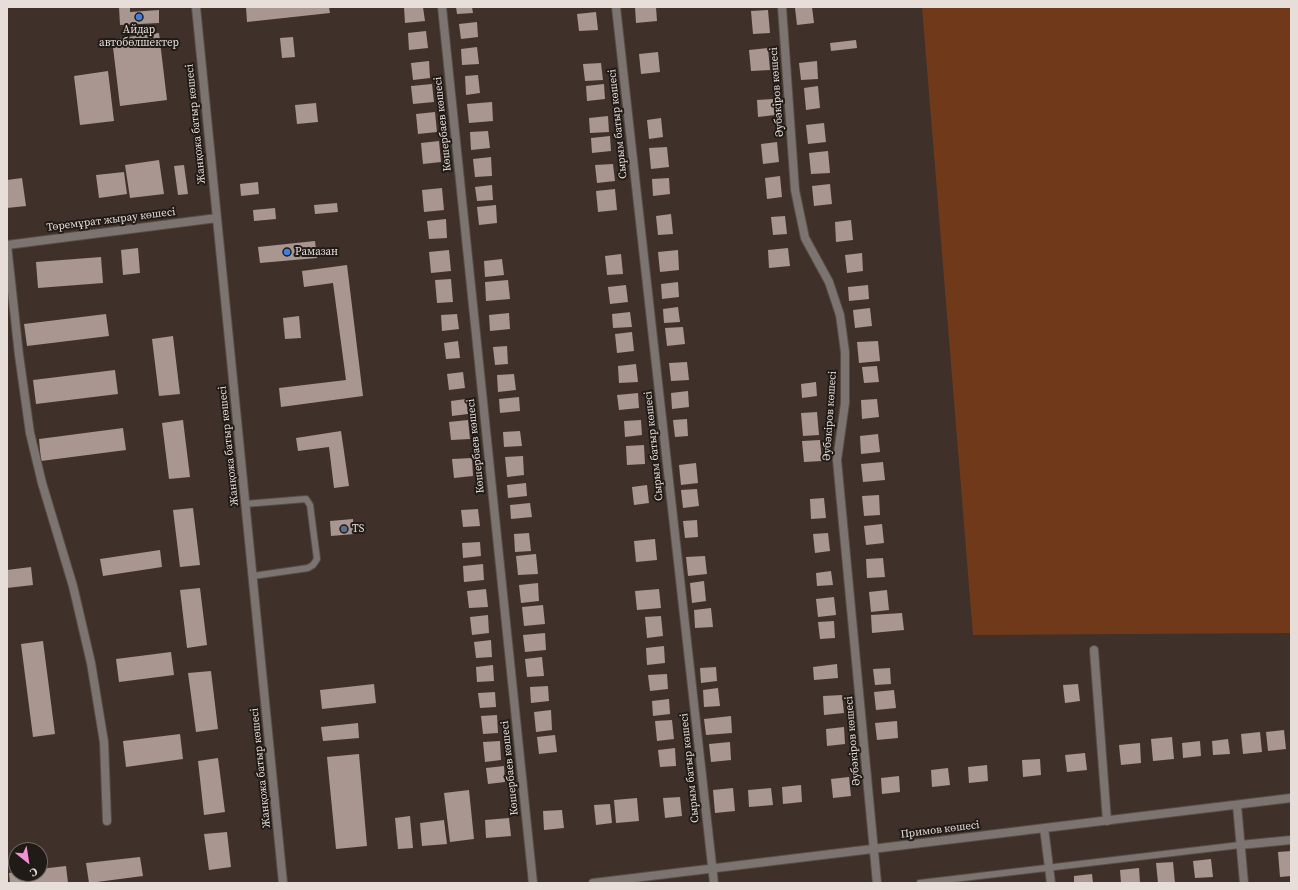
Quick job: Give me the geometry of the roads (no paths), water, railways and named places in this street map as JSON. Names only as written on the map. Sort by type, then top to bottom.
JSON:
[{"type":"street","name":"Жанқожа батыр көшесі","points":[[196,7],[283,883]]},
{"type":"street","name":"Көшербаев көшесі","points":[[442,7],[533,883]]},
{"type":"street","name":"Сырым батыр көшесі","points":[[616,7],[714,883]]},
{"type":"street","name":"Әубәкіров көшесі","points":[[782,7],[795,190],[805,238],[829,282],[840,315],[843,337],[844,403],[837,460],[877,883]]},
{"type":"street","name":"Төремұрат жырау көшесі","points":[[7,245],[217,218]]},
{"type":"street","points":[[7,245],[19,355],[30,433],[42,482],[73,586],[91,663],[104,742],[107,821]]},
{"type":"street","points":[[1094,650],[1107,821]]},
{"type":"street","name":"Примов көшесі","points":[[593,883],[1291,798]]},
{"type":"street","points":[[1237,805],[1244,883]]},
{"type":"street","points":[[1044,828],[1052,883]]},
{"type":"street","points":[[1240,845],[1291,840]]},
{"type":"lane","points":[[246,504],[306,499],[310,505],[317,559],[313,565],[308,568],[253,576]]},
{"type":"lane","points":[[920,883],[1240,845]]},
{"type":"place","name":"Айдар автобөлшектер","points":[[139,17]]},
{"type":"place","name":"Рамазан","points":[[287,252]]},
{"type":"place","name":"TS","points":[[344,529]]}]
